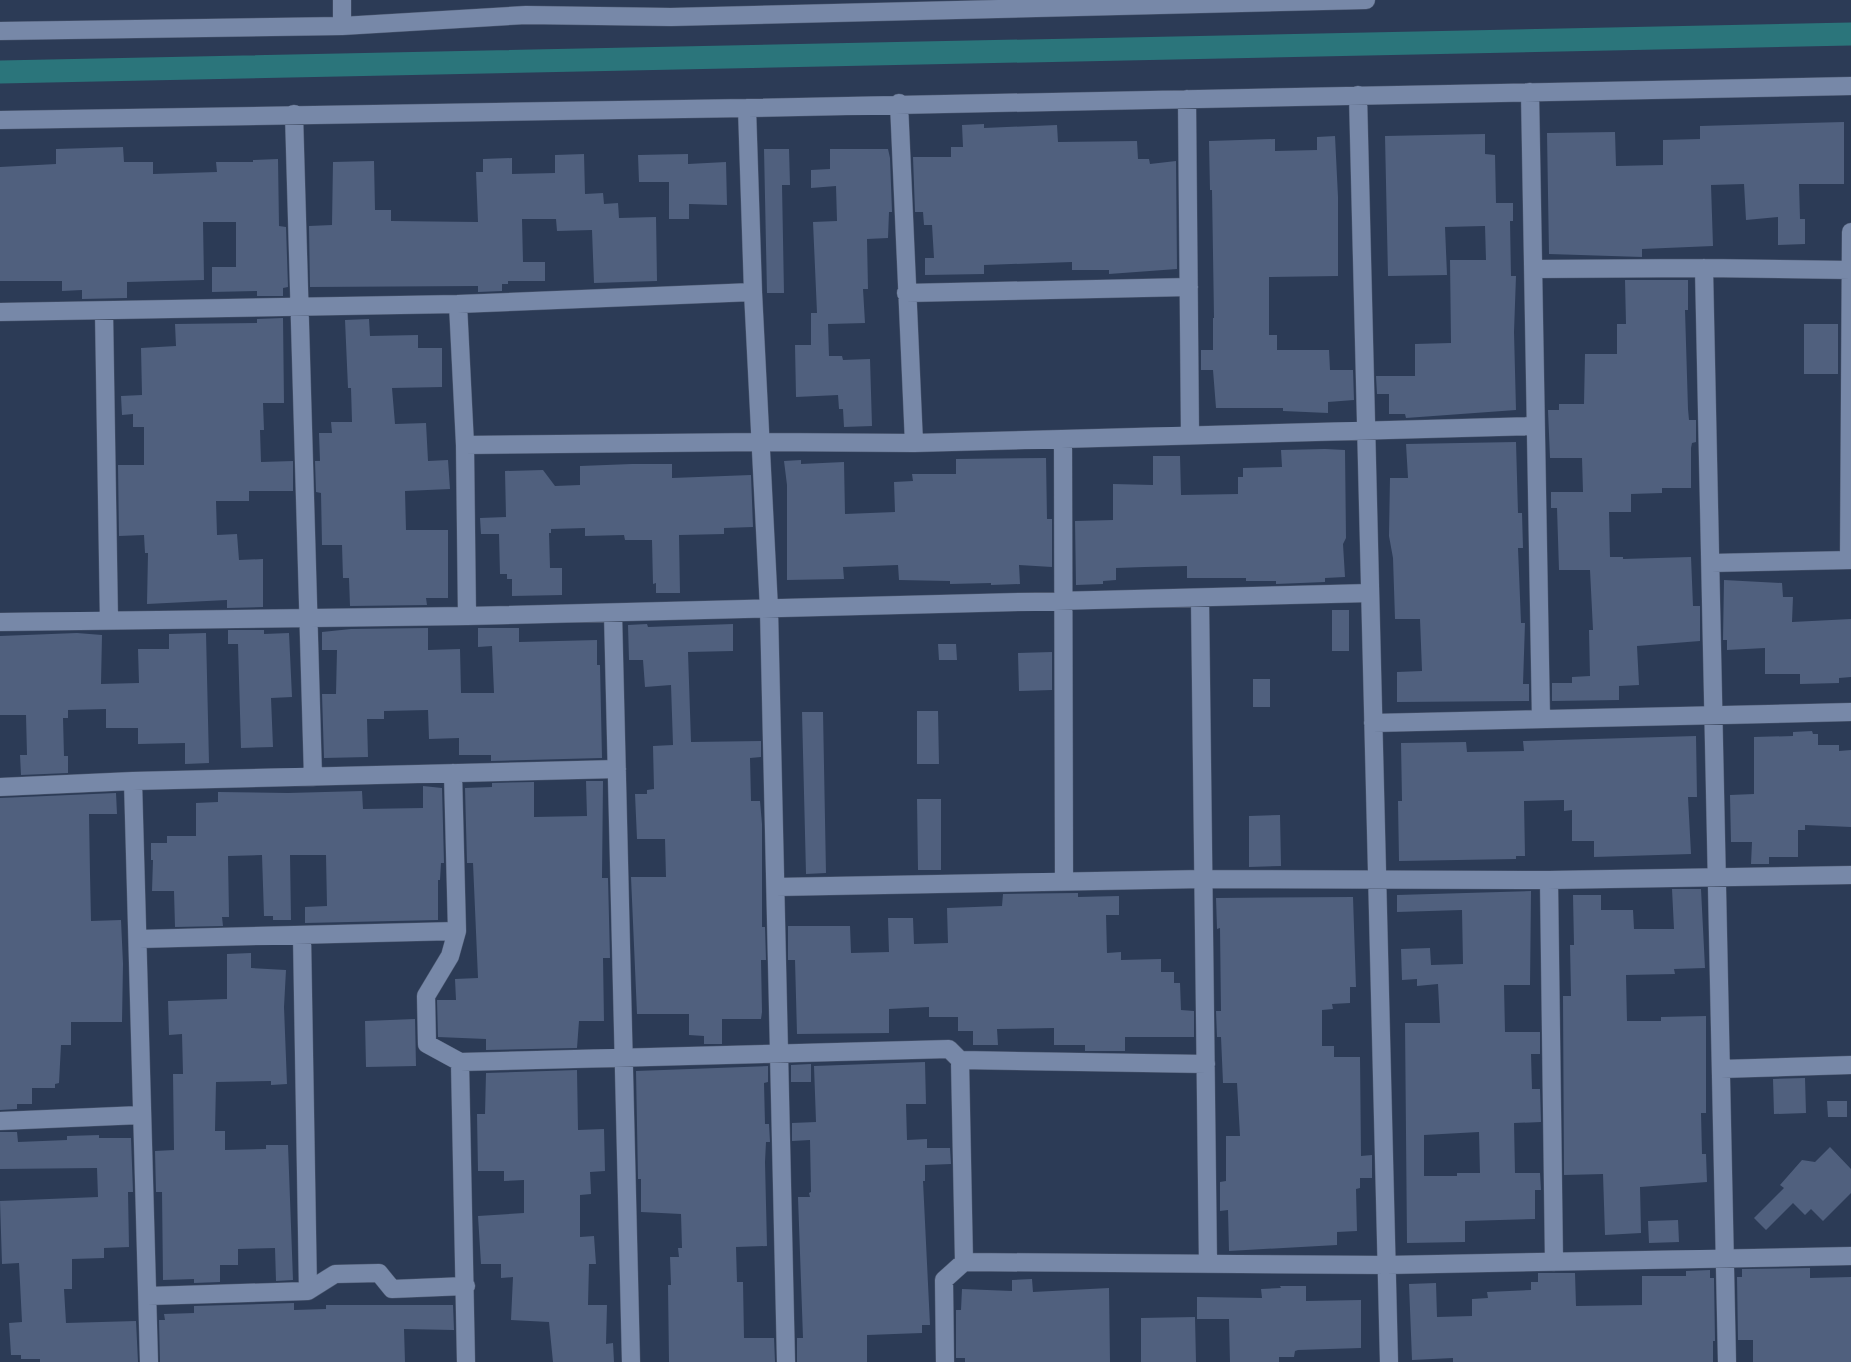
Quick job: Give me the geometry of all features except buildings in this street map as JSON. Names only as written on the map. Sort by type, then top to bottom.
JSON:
[{"type":"street","points":[[342,0],[342,26]]},
{"type":"street","points":[[612,16],[623,0]]},
{"type":"street","points":[[0,31],[342,26],[526,7],[612,16],[1366,0]]},
{"type":"street","points":[[0,120],[1851,86]]},
{"type":"street","points":[[1530,92],[1541,719]]},
{"type":"street","points":[[1358,95],[1389,1362]]},
{"type":"street","points":[[1186,99],[1190,435]]},
{"type":"street","points":[[899,103],[914,443]]},
{"type":"street","points":[[747,108],[769,609],[786,1362]]},
{"type":"street","points":[[295,114],[313,777]]},
{"type":"street","points":[[1710,563],[1850,559],[1851,232]]},
{"type":"street","points":[[1704,268],[1727,1362]]},
{"type":"street","points":[[1534,269],[1851,270]]},
{"type":"street","points":[[906,293],[1189,287]]},
{"type":"street","points":[[0,312],[458,304],[753,292]]},
{"type":"street","points":[[458,304],[465,445],[467,616]]},
{"type":"street","points":[[104,311],[108,621]]},
{"type":"street","points":[[465,445],[914,443],[1535,426]]},
{"type":"street","points":[[1063,439],[1065,882]]},
{"type":"street","points":[[0,622],[467,616],[1370,593]]},
{"type":"street","points":[[1199,598],[1208,1264]]},
{"type":"street","points":[[612,612],[631,1362]]},
{"type":"street","points":[[1373,723],[1851,712]]},
{"type":"street","points":[[0,787],[133,781],[617,769]]},
{"type":"street","points":[[453,773],[457,931],[450,956],[426,996],[427,1044],[460,1062],[949,1049],[960,1060],[1206,1065]]},
{"type":"street","points":[[133,781],[149,1362]]},
{"type":"street","points":[[776,887],[1203,879],[1549,880],[1851,875]]},
{"type":"street","points":[[1549,880],[1554,1262]]},
{"type":"street","points":[[139,939],[457,931]]},
{"type":"street","points":[[302,935],[308,1291]]},
{"type":"street","points":[[960,1060],[964,1262]]},
{"type":"street","points":[[460,1062],[466,1362]]},
{"type":"street","points":[[1721,1069],[1851,1065]]},
{"type":"street","points":[[0,1121],[141,1115]]},
{"type":"street","points":[[945,1362],[944,1280],[964,1262],[1387,1265],[1851,1256]]},
{"type":"street","points":[[148,1296],[308,1291],[335,1274],[379,1273],[392,1289],[466,1286]]},
{"type":"waterway","points":[[0,72],[1851,34]]}]
